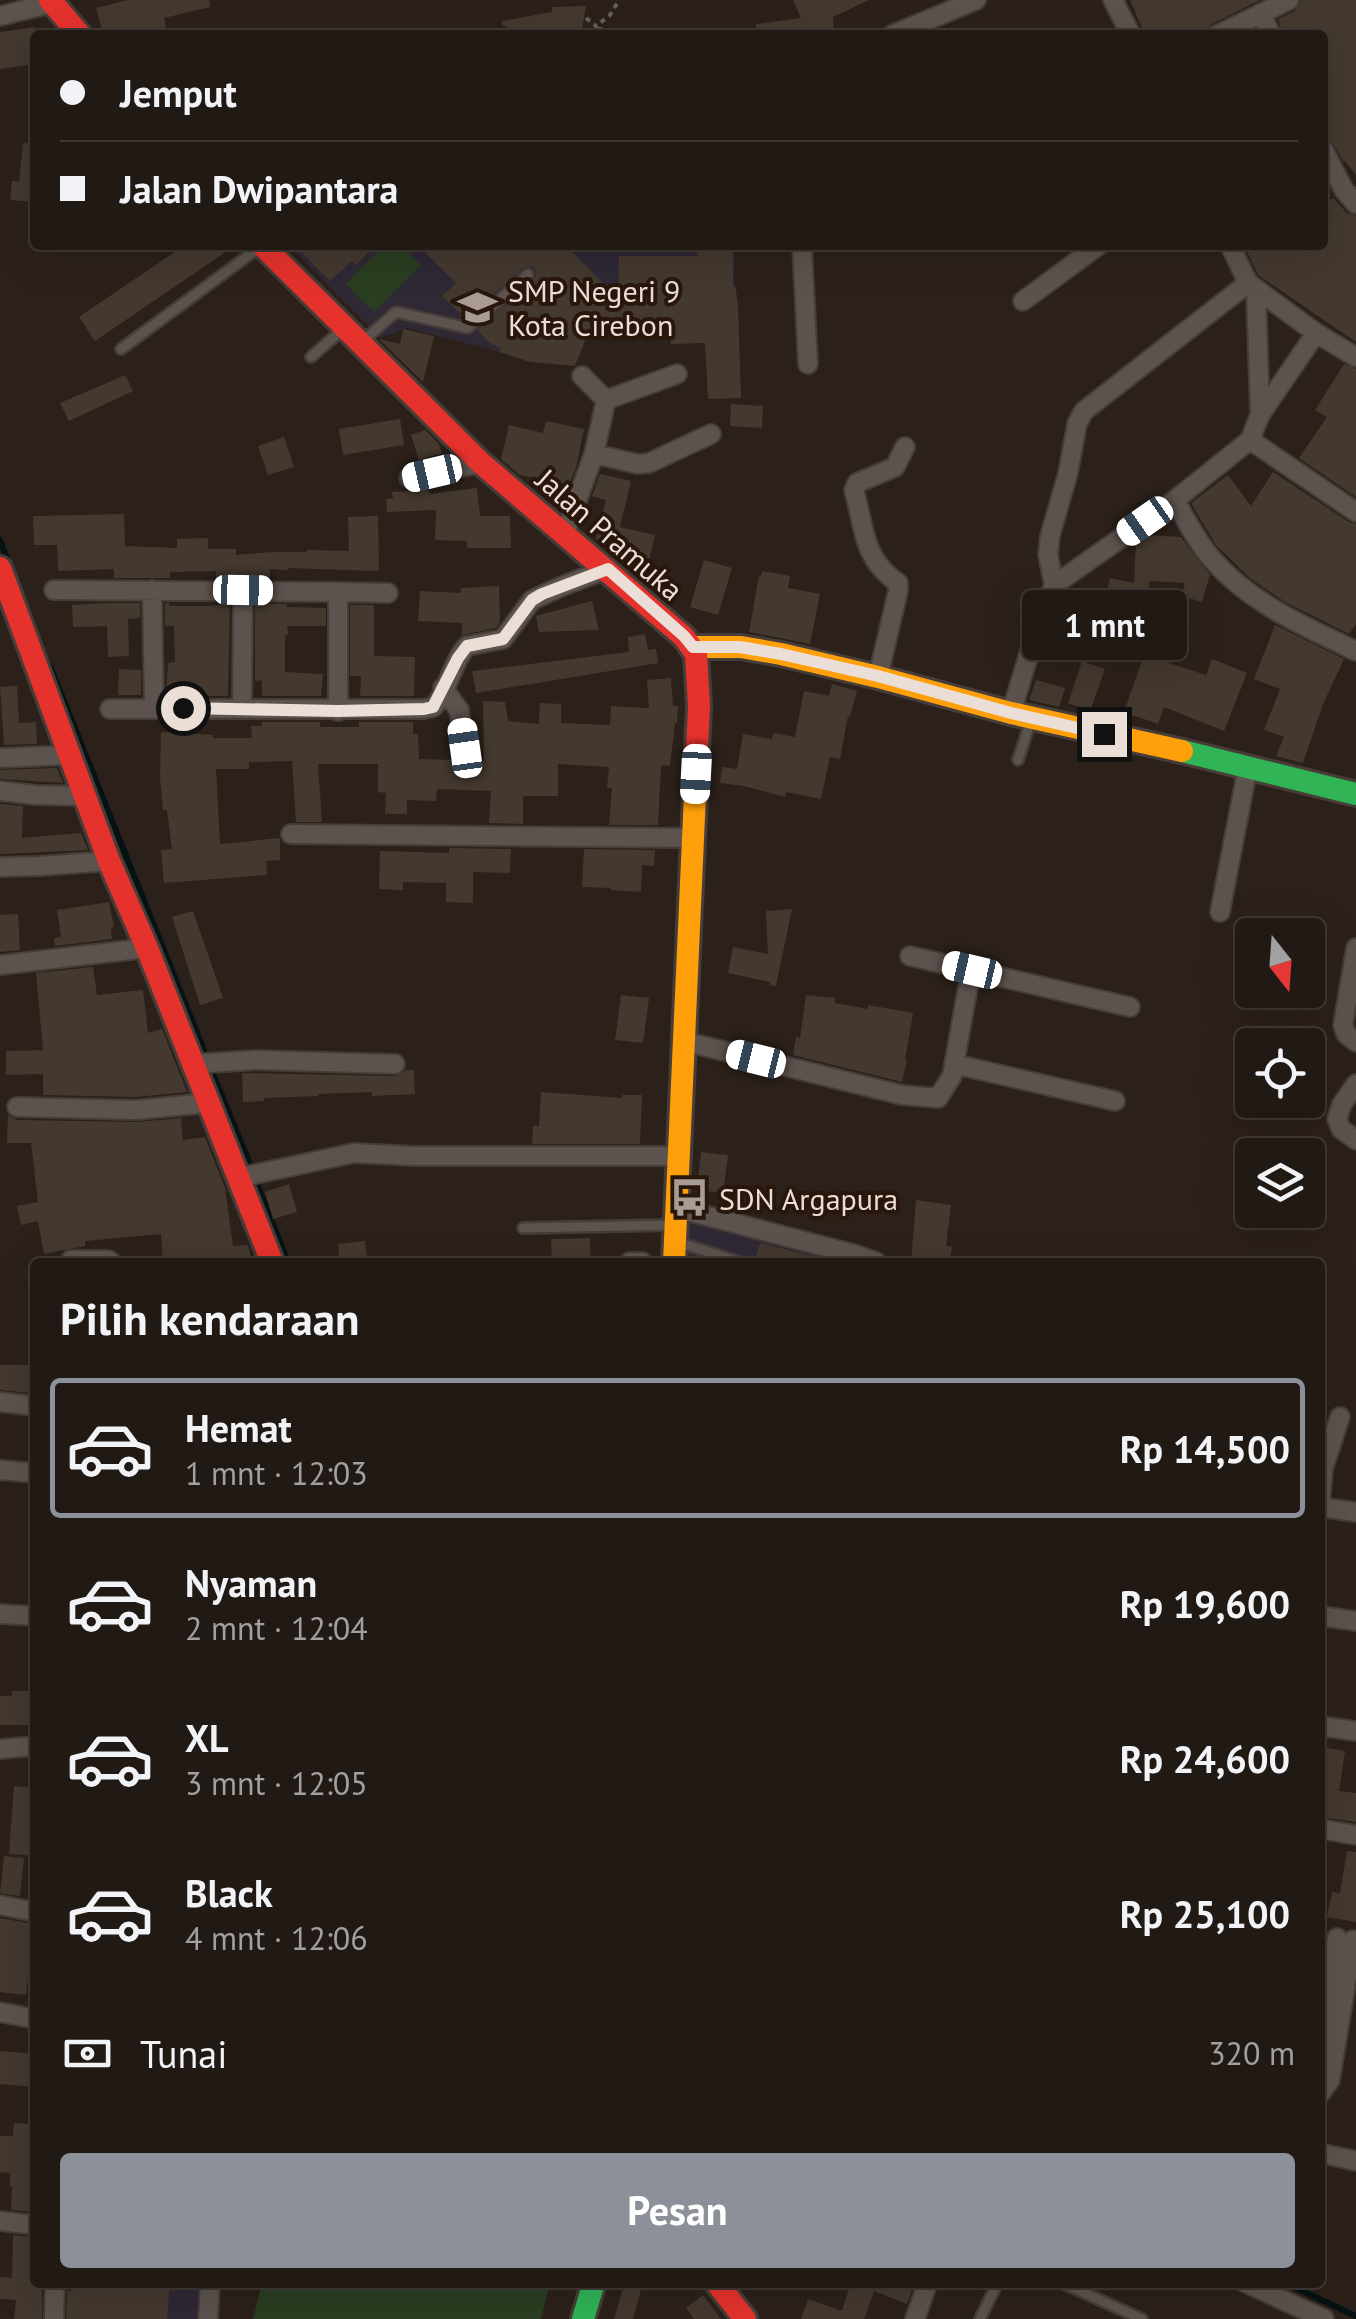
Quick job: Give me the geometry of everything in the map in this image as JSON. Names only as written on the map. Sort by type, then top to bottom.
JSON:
[{"type":"street","points":[[904,30],[976,0]]},
{"type":"street","points":[[1113,0],[1128,30]]},
{"type":"street","points":[[1227,30],[1289,0]]},
{"type":"street","points":[[0,16],[51,2],[76,30]]},
{"type":"street","points":[[1261,14],[1269,30]]},
{"type":"street","points":[[1328,159],[1356,204]]},
{"type":"street","name":"Jalan Pramuka","points":[[267,250],[481,463],[608,569],[693,647]]},
{"type":"street","points":[[802,250],[808,364]]},
{"type":"street","points":[[1023,301],[1093,250]]},
{"type":"street","points":[[1233,250],[1252,286],[1260,415]]},
{"type":"street","points":[[1252,286],[1356,357]]},
{"type":"street","points":[[1054,585],[1048,554],[1050,536],[1077,424],[1084,412],[1252,286]]},
{"type":"street","points":[[1022,715],[1040,618],[1054,585],[1174,500],[1250,440],[1260,415],[1316,333]]},
{"type":"street","points":[[606,400],[678,374]]},
{"type":"street","points":[[582,376],[606,400]]},
{"type":"street","points":[[565,533],[594,454],[606,400]]},
{"type":"street","points":[[594,454],[649,463],[711,434]]},
{"type":"street","points":[[1250,440],[1356,512]]},
{"type":"street","points":[[878,676],[898,583],[875,564],[854,490],[858,483],[896,467],[905,446]]},
{"type":"street","points":[[409,478],[481,463]]},
{"type":"street","points":[[1174,500],[1200,543],[1235,582],[1263,603],[1356,651]]},
{"type":"street","points":[[0,568],[109,861],[270,1258]]},
{"type":"street","points":[[110,709],[338,711],[433,707],[467,646],[503,639],[532,600],[608,569]]},
{"type":"street","points":[[54,590],[388,593]]},
{"type":"street","points":[[152,590],[154,708]]},
{"type":"street","points":[[242,708],[243,590]]},
{"type":"street","points":[[338,592],[338,711]]},
{"type":"street","points":[[864,1258],[675,1234],[700,706],[693,647],[754,649],[878,676],[1022,715],[1356,794]]},
{"type":"street","points":[[443,688],[460,710],[465,748]]},
{"type":"street","points":[[0,758],[70,755]]},
{"type":"street","points":[[1220,912],[1248,766]]},
{"type":"street","points":[[0,791],[86,796]]},
{"type":"street","points":[[291,834],[692,838]]},
{"type":"street","points":[[0,867],[109,861]]},
{"type":"street","points":[[0,965],[147,948]]},
{"type":"street","points":[[1356,948],[1342,1025],[1356,1042]]},
{"type":"street","points":[[910,956],[1130,1008]]},
{"type":"street","points":[[683,1041],[902,1094],[938,1098],[952,1076],[972,970]]},
{"type":"street","points":[[192,1064],[255,1060],[395,1064]]},
{"type":"street","points":[[954,1064],[1114,1102]]},
{"type":"street","points":[[1356,1084],[1342,1104],[1337,1120],[1356,1140]]},
{"type":"street","points":[[17,1107],[136,1110],[207,1103]]},
{"type":"street","points":[[237,1178],[354,1153],[678,1156]]},
{"type":"street","points":[[0,1402],[30,1405]]},
{"type":"street","points":[[1325,1460],[1340,1417]]},
{"type":"street","points":[[0,1470],[30,1473]]},
{"type":"street","points":[[1325,1507],[1356,1512]]},
{"type":"street","points":[[0,1614],[30,1616]]},
{"type":"street","points":[[1325,1617],[1356,1621]]},
{"type":"street","points":[[1325,1727],[1356,1731]]},
{"type":"street","points":[[1,1754],[30,1747]]},
{"type":"street","points":[[1325,1830],[1356,1835]]},
{"type":"street","points":[[0,1905],[30,1911]]},
{"type":"street","points":[[1325,2025],[1341,1938]]},
{"type":"street","points":[[1325,2087],[1330,2080],[1341,1938]]},
{"type":"street","points":[[0,2012],[30,2018]]},
{"type":"street","points":[[1325,2154],[1356,2161]]},
{"type":"street","points":[[0,2222],[30,2225]]},
{"type":"street","points":[[54,2319],[56,2288]]},
{"type":"street","points":[[208,2319],[210,2288]]},
{"type":"street","points":[[583,2319],[592,2288]]},
{"type":"street","points":[[721,2288],[745,2319]]},
{"type":"street","points":[[915,2319],[926,2288]]},
{"type":"street","points":[[1257,2288],[1324,2319]]},
{"type":"lane","points":[[121,349],[255,250]]},
{"type":"lane","points":[[311,357],[396,312],[468,328],[528,274]]},
{"type":"lane","points":[[1018,760],[1022,715]]},
{"type":"lane","points":[[523,1228],[675,1234],[731,1258]]},
{"type":"lane","points":[[980,2319],[995,2288]]},
{"type":"lane","points":[[1071,2288],[1119,2314],[1142,2319]]},
{"type":"path","points":[[600,30],[600,23],[619,0]]},
{"type":"path","points":[[586,18],[598,30]]},
{"type":"shaded area","name":"SMP Negeri 9 Kota Cirebon","points":[[293,250],[735,250],[737,297],[614,296],[588,333],[575,366],[531,362],[407,328],[380,338]]},
{"type":"shaded area","points":[[689,1215],[845,1258],[686,1258]]},
{"type":"shaded area","points":[[132,2288],[203,2288],[200,2319],[129,2319]]},
{"type":"green space","points":[[380,250],[405,250],[421,265],[374,312],[345,284]]},
{"type":"green space","points":[[261,2288],[549,2288],[541,2319],[253,2319]]},
{"type":"building","points":[[128,0],[209,0],[210,7],[164,18],[167,30],[102,30],[96,8]]},
{"type":"building","points":[[793,0],[869,0],[833,17],[834,30],[757,30],[756,24],[801,18]]},
{"type":"building","points":[[1130,0],[1260,0],[1206,30],[1143,30]]},
{"type":"building","points":[[1301,0],[1356,0],[1356,175],[1328,135],[1328,30],[1281,30],[1278,19],[1295,11]]},
{"type":"building","points":[[586,6],[582,30],[507,30],[502,25],[502,21],[552,12],[552,7]]},
{"type":"building","points":[[35,27],[30,30],[30,65],[0,69],[0,32]]},
{"type":"building","points":[[23,143],[30,144],[30,202],[10,200],[12,181],[19,181]]},
{"type":"building","points":[[1333,198],[1347,213],[1356,216],[1356,342],[1258,275],[1246,250],[1328,250],[1328,201]]},
{"type":"building","points":[[178,250],[229,250],[95,341],[79,317]]},
{"type":"building","points":[[299,250],[371,250],[356,265],[352,261],[330,281]]},
{"type":"building","points":[[423,250],[570,250],[618,298],[619,256],[698,256],[697,250],[733,250],[741,398],[708,399],[705,343],[671,344],[671,337],[643,338],[643,328],[589,331],[575,366],[530,362],[500,352],[501,348],[477,330],[533,280],[535,269],[523,268],[466,319],[442,296],[456,283]]},
{"type":"building","points":[[403,329],[434,336],[423,382],[379,339],[400,344]]},
{"type":"building","points":[[1344,364],[1356,369],[1356,497],[1299,458],[1327,417],[1315,410]]},
{"type":"building","points":[[125,375],[133,391],[69,421],[60,403]]},
{"type":"building","points":[[731,404],[763,406],[762,428],[730,426]]},
{"type":"building","points":[[400,419],[404,445],[343,455],[339,429]]},
{"type":"building","points":[[546,421],[584,429],[569,485],[520,475],[501,459],[509,425],[543,433]]},
{"type":"building","points":[[425,430],[442,453],[419,460],[411,435]]},
{"type":"building","points":[[284,437],[294,467],[268,475],[258,446]]},
{"type":"building","points":[[1273,472],[1356,524],[1356,624],[1349,634],[1285,602],[1251,579],[1216,545],[1191,503],[1228,475],[1251,506]]},
{"type":"building","points":[[600,474],[631,481],[620,527],[655,535],[649,560],[618,553],[620,545],[596,539],[606,500],[592,496]]},
{"type":"building","points":[[477,488],[480,516],[510,516],[511,548],[467,548],[467,541],[435,540],[436,510],[387,512],[386,499],[393,498],[392,492],[429,490],[429,494]]},
{"type":"building","points":[[124,514],[125,546],[177,548],[177,539],[208,538],[208,549],[236,549],[236,555],[349,551],[348,517],[378,516],[379,571],[288,568],[270,569],[270,579],[216,579],[216,571],[170,572],[170,578],[114,578],[114,569],[58,571],[57,545],[34,545],[33,516]]},
{"type":"building","points":[[1147,535],[1181,537],[1210,575],[1202,602],[1181,596],[1185,583],[1150,581],[1141,621],[1132,620],[1133,607],[1105,600],[1110,578],[1134,583],[1136,543]]},
{"type":"building","points":[[704,560],[732,568],[718,615],[690,607]]},
{"type":"building","points":[[762,571],[790,576],[788,588],[820,594],[810,644],[749,632]]},
{"type":"building","points":[[499,586],[500,622],[496,628],[462,635],[462,623],[418,621],[420,591],[461,593],[461,588]]},
{"type":"building","points":[[592,601],[599,630],[539,632],[536,616]]},
{"type":"building","points":[[140,603],[140,618],[128,619],[129,656],[108,657],[107,626],[73,627],[72,605]]},
{"type":"building","points":[[165,603],[230,604],[228,696],[166,696],[168,663],[175,662],[174,626],[165,626]]},
{"type":"building","points":[[255,604],[326,608],[326,626],[287,626],[285,635],[285,672],[323,674],[321,696],[262,696],[262,680],[255,681]]},
{"type":"building","points":[[350,605],[374,605],[374,656],[415,657],[414,696],[360,696],[361,676],[350,676]]},
{"type":"building","points":[[1275,625],[1344,659],[1323,704],[1303,763],[1276,756],[1284,737],[1264,730],[1280,689],[1254,679]]},
{"type":"building","points":[[645,634],[648,650],[656,649],[658,663],[476,693],[472,671],[629,652],[628,637]]},
{"type":"building","points":[[1144,655],[1206,675],[1212,659],[1247,673],[1224,731],[1164,707],[1158,724],[1124,712]]},
{"type":"building","points":[[1082,661],[1105,669],[1090,711],[1068,703]]},
{"type":"building","points":[[119,669],[141,670],[141,695],[118,695]]},
{"type":"building","points":[[671,678],[673,706],[678,706],[677,723],[670,766],[661,765],[658,825],[609,825],[609,767],[558,764],[558,796],[523,796],[523,824],[489,823],[491,791],[437,789],[436,801],[407,800],[407,814],[385,814],[386,793],[378,792],[378,764],[318,764],[322,822],[296,822],[292,761],[249,762],[249,769],[216,769],[220,844],[280,838],[280,860],[266,861],[267,875],[164,883],[161,850],[172,849],[160,779],[161,732],[252,738],[251,726],[262,726],[262,722],[359,727],[359,722],[413,722],[413,734],[418,734],[419,759],[484,761],[483,701],[505,702],[508,721],[539,724],[540,703],[561,704],[561,723],[610,725],[611,706],[649,708],[647,680]]},
{"type":"building","points":[[1036,680],[1065,688],[1059,707],[1029,700]]},
{"type":"building","points":[[832,684],[857,691],[840,759],[830,757],[821,799],[786,792],[785,797],[720,783],[722,767],[737,769],[743,734],[772,739],[773,733],[795,737],[804,691],[829,696]]},
{"type":"building","points":[[17,686],[19,723],[36,722],[37,744],[4,745],[0,687]]},
{"type":"building","points":[[57,768],[63,783],[0,779],[0,770]]},
{"type":"building","points":[[0,804],[23,806],[22,838],[81,833],[88,850],[0,854]]},
{"type":"building","points":[[449,848],[511,849],[510,873],[473,872],[473,903],[446,902],[446,883],[403,882],[403,890],[379,889],[380,851],[449,853]]},
{"type":"building","points":[[584,849],[655,850],[654,866],[642,865],[641,892],[582,887]]},
{"type":"building","points":[[109,902],[112,939],[55,946],[54,938],[61,937],[57,910]]},
{"type":"building","points":[[792,909],[776,986],[728,973],[733,947],[768,954],[766,911]]},
{"type":"building","points":[[193,911],[223,998],[200,1005],[172,917]]},
{"type":"building","points":[[18,914],[20,950],[0,952],[0,915]]},
{"type":"building","points":[[93,967],[97,995],[143,990],[148,1033],[162,1029],[187,1092],[136,1097],[43,1095],[43,1074],[6,1075],[6,1051],[43,1050],[36,973]]},
{"type":"building","points":[[621,995],[649,998],[643,1043],[615,1040]]},
{"type":"building","points":[[806,995],[835,998],[835,1003],[868,1009],[868,1005],[913,1013],[902,1082],[793,1055],[796,1037],[800,1038]]},
{"type":"building","points":[[414,1070],[415,1094],[318,1094],[243,1102],[242,1073],[395,1076]]},
{"type":"building","points":[[541,1092],[622,1098],[642,1095],[640,1144],[532,1144],[533,1126],[539,1126]]},
{"type":"building","points":[[8,1115],[17,1120],[136,1122],[181,1118],[183,1140],[205,1137],[225,1188],[233,1246],[248,1245],[251,1258],[163,1258],[161,1234],[85,1241],[85,1246],[44,1254],[38,1221],[21,1225],[17,1206],[38,1202],[31,1143],[7,1143]]},
{"type":"building","points":[[701,1152],[728,1155],[723,1193],[697,1190]]},
{"type":"building","points":[[289,1184],[297,1212],[273,1219],[265,1192]]},
{"type":"building","points":[[916,1200],[951,1205],[946,1246],[952,1247],[951,1258],[911,1258]]},
{"type":"building","points":[[590,1238],[591,1258],[552,1258],[551,1239]]},
{"type":"building","points":[[365,1241],[367,1258],[340,1258],[338,1244]]},
{"type":"building","points":[[760,1243],[820,1258],[755,1258]]},
{"type":"building","points":[[0,1365],[30,1365],[30,1393],[0,1390]]},
{"type":"building","points":[[12,1691],[30,1691],[30,1725],[0,1725],[0,1696],[12,1696]]},
{"type":"building","points":[[1325,1748],[1345,1751],[1339,1791],[1356,1793],[1356,1822],[1325,1818]]},
{"type":"building","points":[[14,1786],[30,1788],[30,1856],[9,1854]]},
{"type":"building","points":[[1347,1851],[1356,1852],[1356,1922],[1327,1917],[1332,1892],[1340,1893]]},
{"type":"building","points":[[4,1856],[24,1858],[20,1896],[0,1893]]},
{"type":"building","points":[[0,1918],[30,1923],[26,1995],[0,1992]]},
{"type":"building","points":[[0,2051],[30,2054],[30,2087],[0,2084]]},
{"type":"building","points":[[14,2123],[30,2124],[30,2212],[11,2210],[10,2173],[0,2172],[0,2136],[13,2136]]},
{"type":"building","points":[[13,2235],[30,2237],[30,2288],[42,2288],[42,2319],[14,2319],[16,2300],[0,2299],[0,2277],[12,2278]]},
{"type":"building","points":[[170,2288],[167,2319],[66,2319],[67,2291]]},
{"type":"building","points":[[623,2288],[641,2288],[633,2319],[614,2319]]},
{"type":"building","points":[[849,2288],[913,2288],[907,2304],[874,2291],[864,2319],[801,2319],[808,2299],[842,2311]]},
{"type":"building","points":[[703,2295],[721,2319],[694,2319],[686,2308]]},
{"type":"waterway","points":[[0,540],[8,561]]},
{"type":"waterway","points":[[50,666],[204,1050]]},
{"type":"waterway","points":[[213,1074],[252,1169]]},
{"type":"waterway","points":[[255,1179],[286,1258]]},
{"type":"waterway","points":[[1296,2288],[1356,2316]]},
{"type":"traffic: fast","points":[[1182,751],[1356,794]]},
{"type":"traffic: fast","points":[[583,2319],[592,2288]]},
{"type":"traffic: slow","points":[[693,647],[741,647],[781,654],[1011,713],[1182,751]]},
{"type":"traffic: slow","points":[[674,1258],[697,750]]},
{"type":"traffic: jam","points":[[50,0],[76,30]]},
{"type":"traffic: jam","points":[[267,250],[481,463],[684,637],[696,654],[697,750]]},
{"type":"traffic: jam","points":[[0,568],[109,861],[270,1258]]},
{"type":"traffic: jam","points":[[721,2288],[745,2319]]},
{"type":"place","name":"SMP Negeri 9 Kota Cirebon","points":[[478,307]]},
{"type":"place","name":"SDN Argapura","points":[[689,1198]]},
{"type":"route","points":[[183,708],[338,711],[433,707],[467,646],[503,639],[532,600],[608,569],[693,647],[740,647],[781,654],[1104,734]]}]
